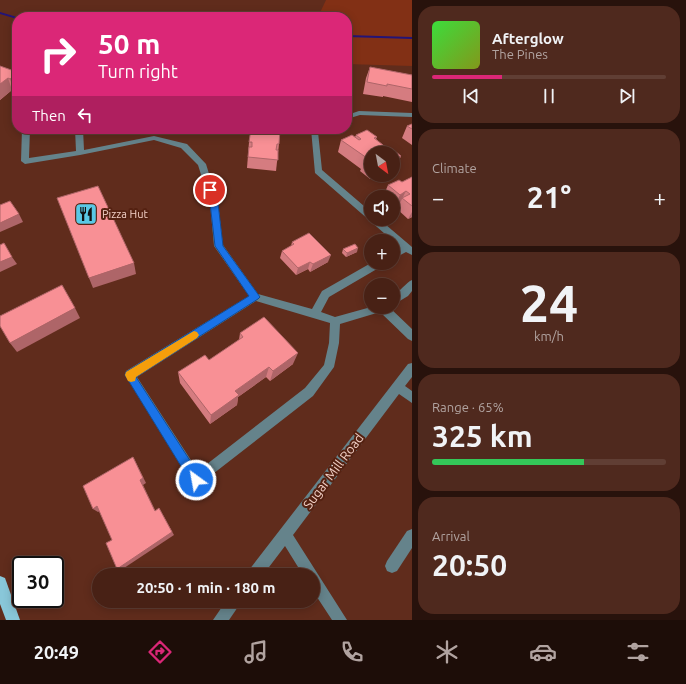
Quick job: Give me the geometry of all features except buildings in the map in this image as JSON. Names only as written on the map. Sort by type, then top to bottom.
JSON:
[{"type":"main road","points":[[0,583],[13,620]]},
{"type":"street","points":[[352,115],[359,113],[412,115]]},
{"type":"street","points":[[26,134],[25,161],[80,153],[154,138],[184,146],[202,164],[214,203],[219,246],[255,297],[335,320],[364,313]]},
{"type":"street","points":[[79,134],[80,153]]},
{"type":"street","points":[[314,134],[318,171],[364,211]]},
{"type":"street","points":[[381,226],[409,250]]},
{"type":"street","points":[[315,314],[325,294],[367,270]]},
{"type":"street","points":[[408,296],[412,284]]},
{"type":"street","points":[[255,297],[130,375],[196,480],[309,392],[329,367],[334,343],[335,320]]},
{"type":"street","points":[[389,314],[412,336]]},
{"type":"street","name":"Sugar Mill Road","points":[[259,568],[412,368]]},
{"type":"street","points":[[398,387],[412,398]]},
{"type":"street","points":[[285,534],[307,568]]},
{"type":"street","points":[[392,566],[412,536]]},
{"type":"street","points":[[320,589],[340,620]]},
{"type":"street","points":[[220,620],[229,608]]},
{"type":"shaded area","points":[[326,0],[412,0],[412,66],[352,64],[352,12],[320,12]]},
{"type":"waterway","points":[[0,13],[12,17]]},
{"type":"waterway","points":[[352,36],[412,38]]},
{"type":"slow traffic","points":[[131,378],[130,375],[194,335]]},
{"type":"place","name":"Pizza Hut","points":[[86,214]]},
{"type":"route","points":[[196,480],[130,375],[255,297],[219,246],[214,203],[210,190]]}]
